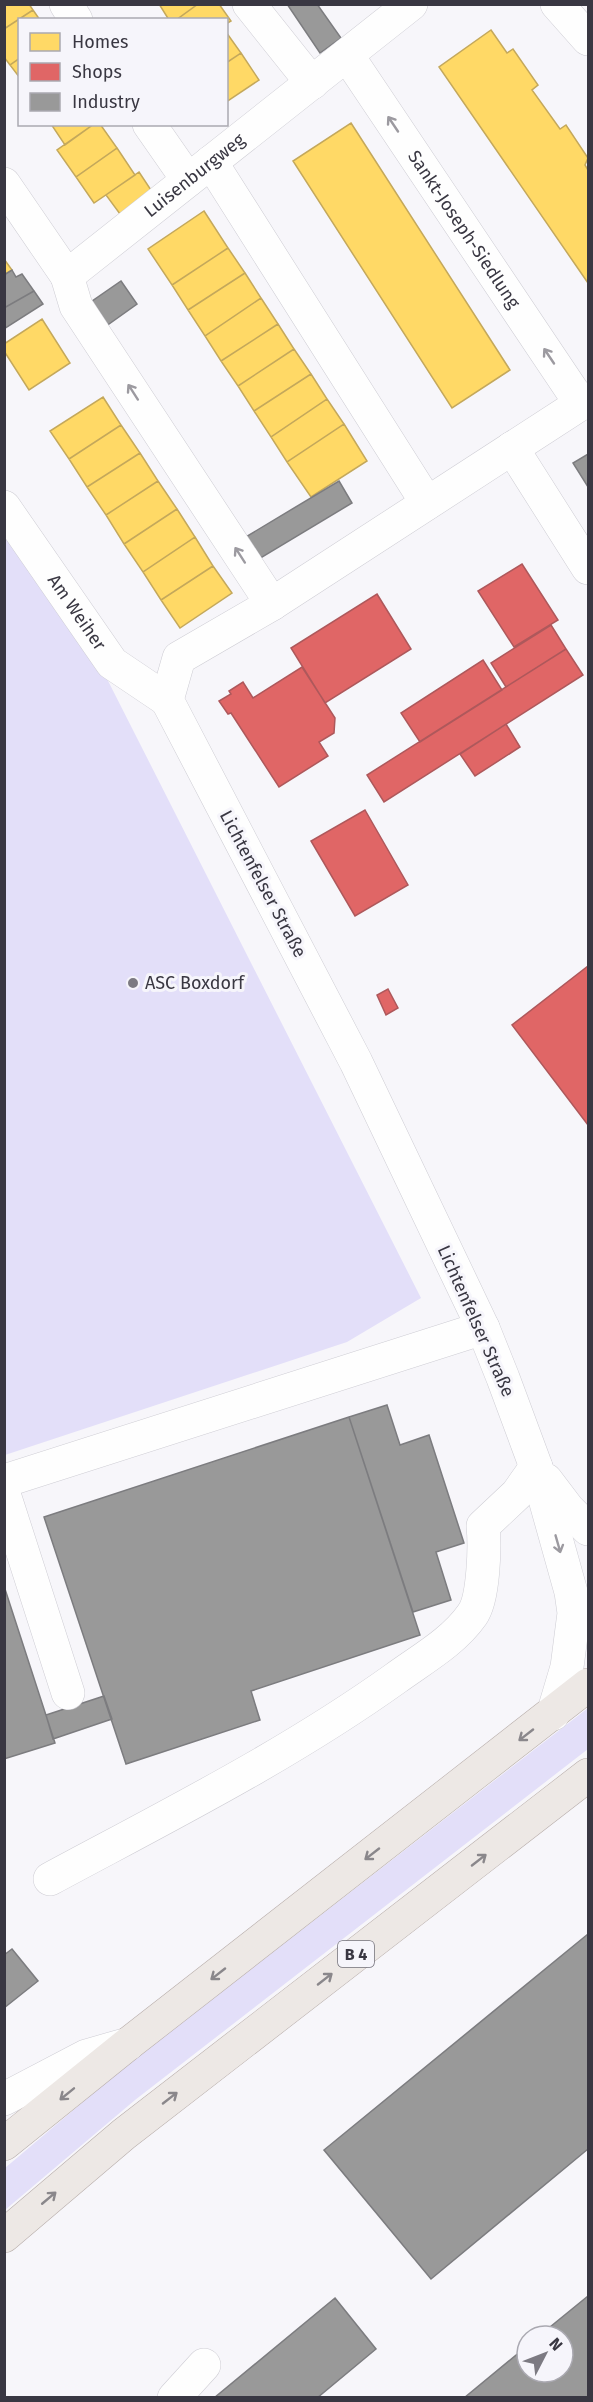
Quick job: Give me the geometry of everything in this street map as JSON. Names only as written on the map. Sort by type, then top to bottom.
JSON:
[{"type":"main road","points":[[4,2144],[128,2044],[588,1685]]},
{"type":"main road","name":"B 4","points":[[4,2236],[124,2134],[588,1774]]},
{"type":"street","points":[[66,4],[75,18]]},
{"type":"street","points":[[249,4],[312,83]]},
{"type":"street","name":"Luisenburgweg","points":[[67,276],[411,4]]},
{"type":"street","points":[[557,4],[588,39]]},
{"type":"street","name":"Sankt-Joseph-Siedlung","points":[[347,55],[585,402]]},
{"type":"street","points":[[151,126],[199,171],[427,503]]},
{"type":"street","points":[[4,184],[67,276],[76,306],[272,604]]},
{"type":"street","points":[[167,700],[180,658],[272,604],[585,402]]},
{"type":"street","points":[[512,448],[588,568]]},
{"type":"street","name":"Am Weiher","points":[[4,507],[112,663],[167,700]]},
{"type":"street","name":"Lichtenfelser Straße","points":[[167,700],[356,1062],[483,1328],[536,1467],[571,1592],[574,1613],[567,1667],[553,1714]]},
{"type":"street","points":[[4,1481],[483,1328]]},
{"type":"street","points":[[50,1879],[262,1763],[359,1704],[448,1640],[474,1613],[486,1554],[483,1526],[517,1494],[536,1467]]},
{"type":"street","name":"Lichtenfelser Straße","points":[[536,1467],[568,1509],[588,1529]]},
{"type":"street","points":[[4,1494],[68,1693]]},
{"type":"street","points":[[4,2099],[86,2056],[128,2044]]},
{"type":"street","points":[[174,2397],[204,2364]]},
{"type":"shaded area","name":"ASC Boxdorf","points":[[5,524],[101,667],[421,1298],[347,1342],[5,1455]]},
{"type":"shaded area","points":[[588,1708],[588,1749],[135,2100],[5,2210],[5,2168],[116,2074]]},
{"type":"building: Homes","points":[[4,4],[29,4],[33,10],[4,29]]},
{"type":"building: Homes","points":[[159,4],[198,4],[179,18],[168,18]]},
{"type":"building: Homes","points":[[198,4],[219,4],[231,21],[228,23],[228,18],[179,18]]},
{"type":"building: Homes","points":[[33,10],[39,18],[21,18]]},
{"type":"building: Homes","points":[[18,20],[18,59],[10,65],[4,57],[4,29]]},
{"type":"building: Homes","points":[[491,30],[507,53],[513,49],[538,85],[532,90],[560,129],[566,125],[588,158],[585,165],[588,170],[588,283],[439,67]]},
{"type":"building: Homes","points":[[228,35],[241,53],[228,62]]},
{"type":"building: Homes","points":[[241,53],[259,80],[228,101],[228,62]]},
{"type":"building: Homes","points":[[18,59],[18,75],[10,65]]},
{"type":"building: Homes","points":[[351,123],[510,370],[452,408],[293,161]]},
{"type":"building: Homes","points":[[52,126],[91,126],[65,145]]},
{"type":"building: Homes","points":[[91,126],[101,126],[117,148],[76,177],[57,150]]},
{"type":"building: Homes","points":[[117,148],[135,175],[94,203],[76,177]]},
{"type":"building: Homes","points":[[139,172],[151,190],[120,214],[106,195]]},
{"type":"building: Homes","points":[[204,211],[228,248],[172,285],[148,249]]},
{"type":"building: Homes","points":[[228,248],[245,273],[188,310],[172,285]]},
{"type":"building: Homes","points":[[4,259],[12,270],[4,275]]},
{"type":"building: Homes","points":[[245,273],[261,298],[205,336],[188,310]]},
{"type":"building: Homes","points":[[261,298],[278,324],[221,361],[205,336]]},
{"type":"building: Homes","points":[[42,319],[70,363],[29,390],[4,351],[4,344]]},
{"type":"building: Homes","points":[[278,324],[294,349],[238,386],[221,361]]},
{"type":"building: Homes","points":[[294,349],[311,374],[254,411],[238,386]]},
{"type":"building: Homes","points":[[311,374],[327,399],[271,437],[254,411]]},
{"type":"building: Homes","points":[[103,397],[121,425],[69,459],[50,431]]},
{"type":"building: Homes","points":[[327,399],[344,424],[287,462],[271,437]]},
{"type":"building: Homes","points":[[344,424],[367,461],[311,497],[287,462]]},
{"type":"building: Homes","points":[[121,425],[140,453],[87,487],[69,459]]},
{"type":"building: Homes","points":[[140,453],[158,481],[106,515],[87,487]]},
{"type":"building: Homes","points":[[158,481],[177,509],[124,544],[106,515]]},
{"type":"building: Homes","points":[[177,509],[195,537],[143,572],[124,544]]},
{"type":"building: Homes","points":[[195,537],[213,566],[161,600],[143,572]]},
{"type":"building: Homes","points":[[213,566],[232,593],[180,628],[161,600]]},
{"type":"building: Shops","points":[[522,564],[558,620],[514,647],[478,591]]},
{"type":"building: Shops","points":[[377,594],[411,649],[325,703],[291,648]]},
{"type":"building: Shops","points":[[551,625],[566,649],[506,687],[491,663]]},
{"type":"building: Shops","points":[[566,649],[583,675],[384,802],[367,775]]},
{"type":"building: Shops","points":[[483,660],[502,690],[420,742],[401,713]]},
{"type":"building: Shops","points":[[302,667],[335,718],[334,733],[319,742],[328,756],[279,787],[231,713],[228,714],[219,701],[231,694],[229,691],[243,682],[253,698]]},
{"type":"building: Shops","points":[[506,724],[520,747],[475,776],[460,754]]},
{"type":"building: Shops","points":[[365,810],[408,885],[355,916],[311,841]]},
{"type":"building: Shops","points":[[588,966],[588,1125],[512,1025]]},
{"type":"building: Shops","points":[[388,989],[398,1008],[386,1015],[377,995]]},
{"type":"building: Industry","points":[[287,4],[317,4],[341,38],[320,53]]},
{"type":"building: Industry","points":[[12,270],[16,277],[22,274],[34,291],[4,308],[4,275]]},
{"type":"building: Industry","points":[[121,281],[137,304],[102,329],[85,306]]},
{"type":"building: Industry","points":[[34,291],[43,304],[4,329],[4,308]]},
{"type":"building: Industry","points":[[588,454],[588,487],[573,463]]},
{"type":"building: Industry","points":[[339,481],[352,503],[252,563],[239,541]]},
{"type":"building: Industry","points":[[387,1405],[400,1445],[429,1435],[464,1543],[436,1552],[451,1600],[413,1612],[349,1417]]},
{"type":"building: Industry","points":[[349,1417],[420,1635],[251,1691],[260,1720],[126,1764],[44,1517]]},
{"type":"building: Industry","points":[[4,1586],[55,1743],[4,1759]]},
{"type":"building: Industry","points":[[104,1696],[112,1719],[53,1739],[46,1715]]},
{"type":"building: Industry","points":[[588,1934],[588,2149],[431,2279],[324,2150]]},
{"type":"building: Industry","points":[[12,1949],[38,1981],[4,2008],[4,1955]]},
{"type":"building: Industry","points":[[588,2296],[588,2398],[464,2398],[515,2356],[515,2384],[575,2384],[575,2324],[554,2324]]},
{"type":"building: Industry","points":[[335,2298],[376,2349],[317,2398],[214,2398]]},
{"type":"place","name":"ASC Boxdorf","points":[[133,983]]}]
